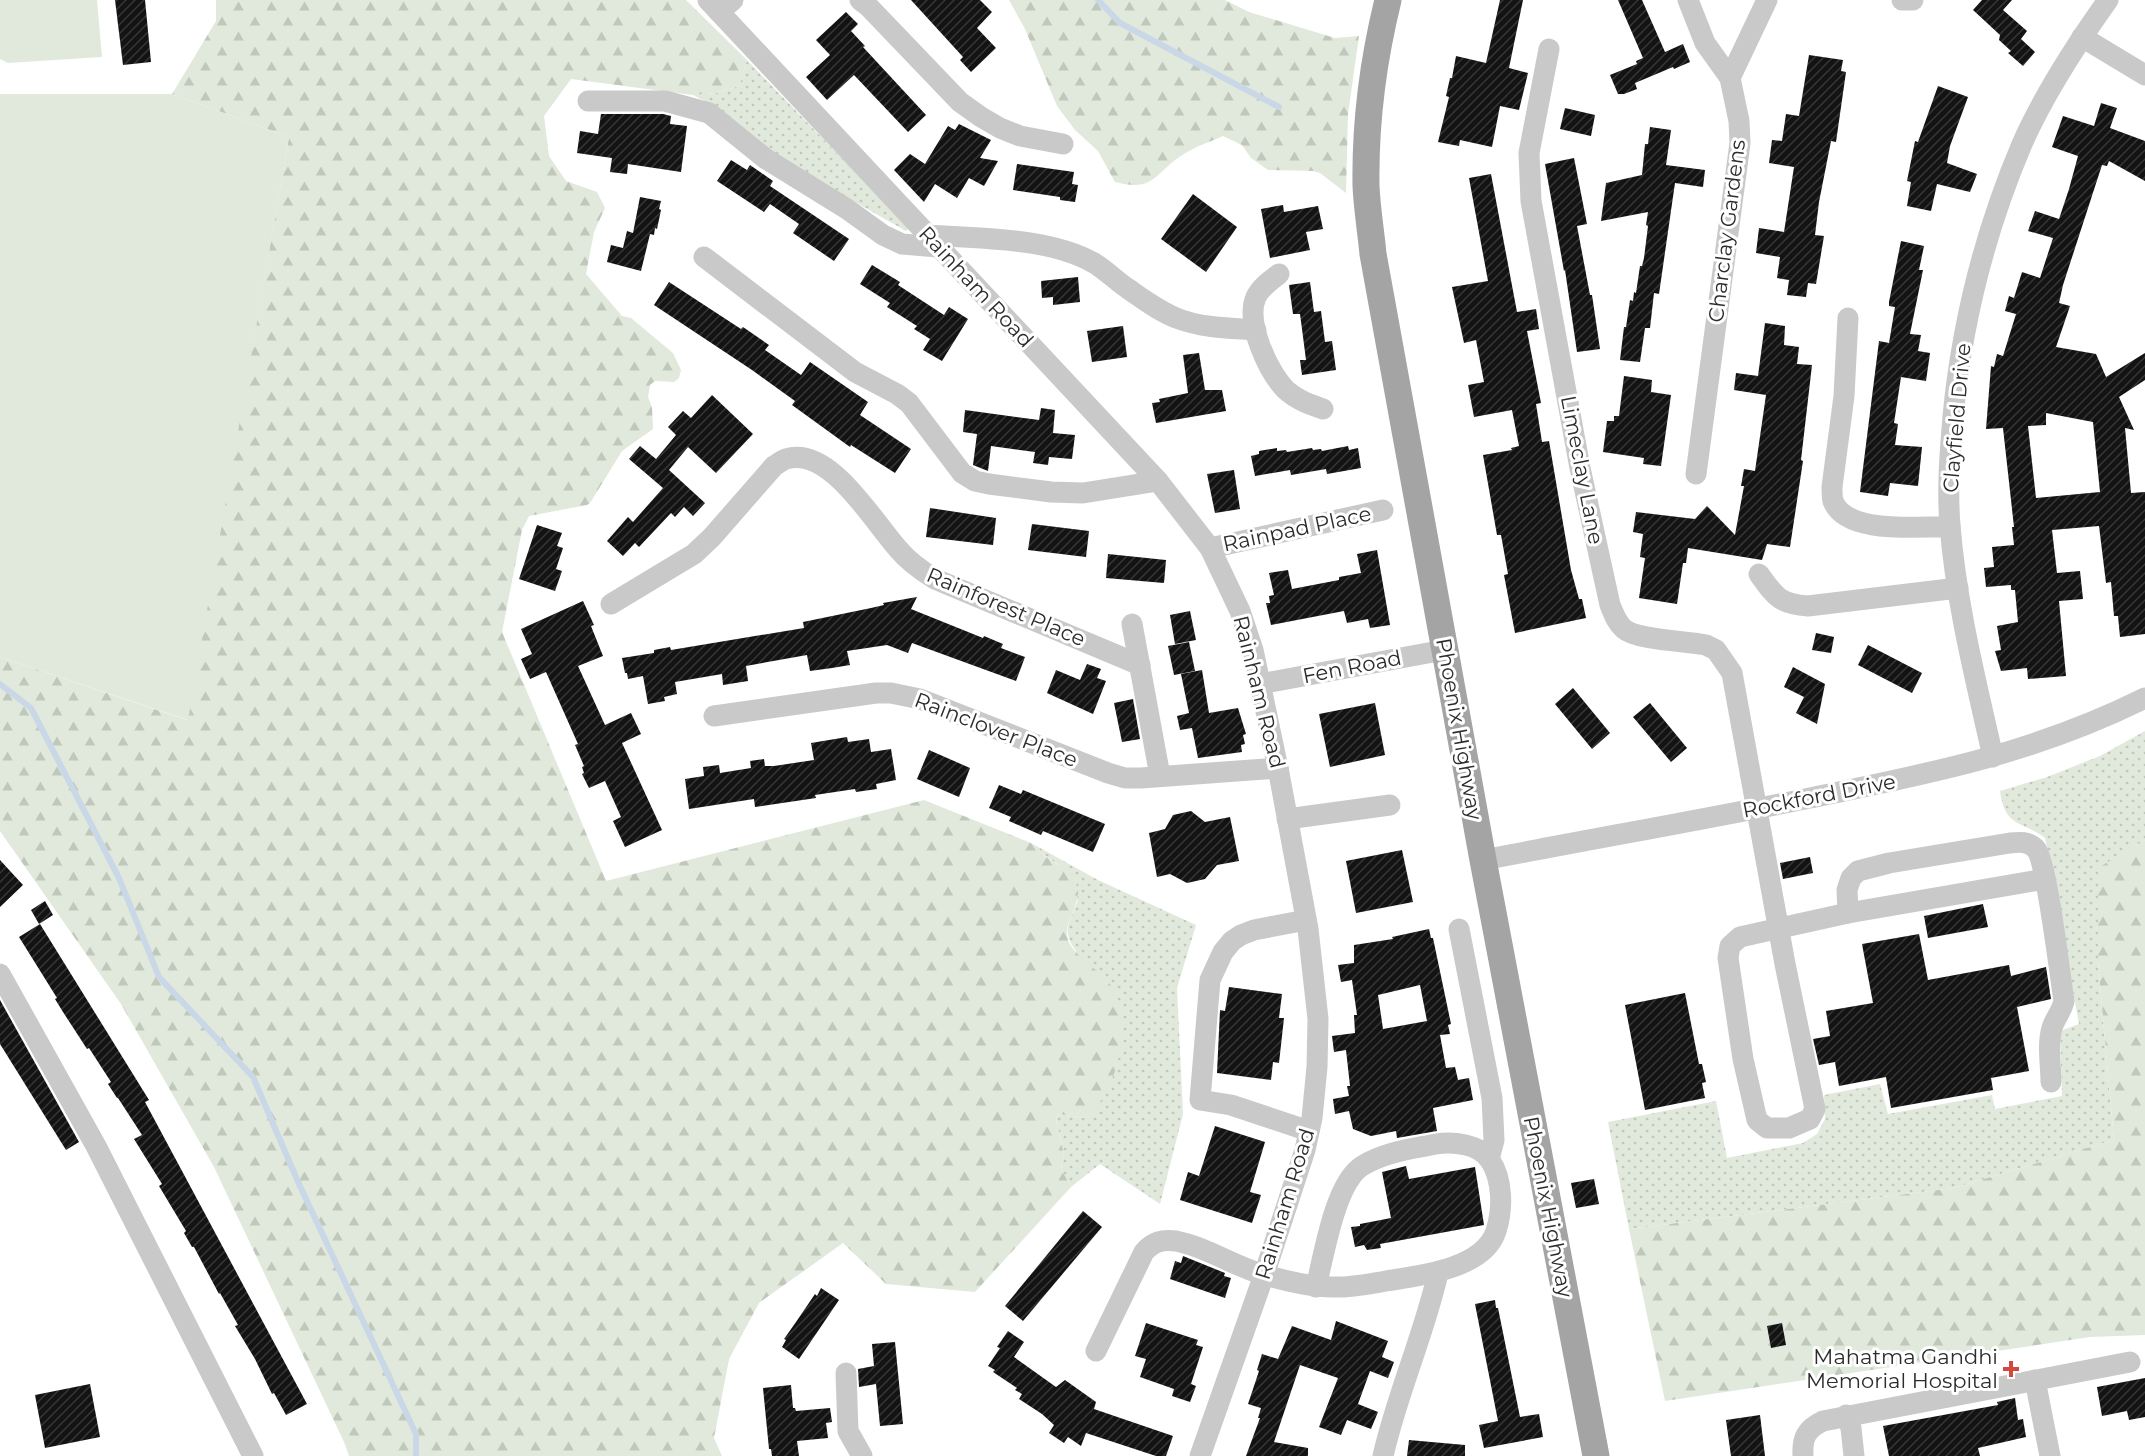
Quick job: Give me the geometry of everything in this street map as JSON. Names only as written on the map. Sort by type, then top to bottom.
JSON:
[{"type":"main road","name":"Phoenix Highway","points":[[1388,0],[1376,47],[1367,122],[1366,188],[1373,254],[1444,650],[1596,1456]]},
{"type":"street","points":[[860,0],[960,102],[974,112],[1000,128],[1020,136],[1063,144]]},
{"type":"street","name":"Charclay Gardens","points":[[1688,0],[1706,43],[1730,78],[1739,121],[1740,143],[1696,474]]},
{"type":"street","points":[[1730,78],[1767,0]]},
{"type":"street","points":[[1902,0],[1913,0]]},
{"type":"street","name":"Clayfield Drive","points":[[1993,757],[1958,588],[1950,527],[1950,451],[1958,365],[1974,286],[1997,209],[2023,143],[2082,37],[2108,0]]},
{"type":"street","name":"Rainham Road","points":[[720,4],[933,241],[1158,481],[1210,548],[1240,610],[1253,650],[1278,768],[1306,920],[1318,1019],[1317,1067],[1305,1150],[1200,1456]]},
{"type":"street","points":[[2082,37],[2145,75]]},
{"type":"street","name":"Limeclay Lane","points":[[1549,49],[1529,153],[1531,201],[1580,468],[1610,605],[1617,621],[1626,630],[1637,635],[1706,645],[1716,650],[1732,673],[1779,929]]},
{"type":"street","points":[[588,101],[665,101],[709,113],[766,159],[847,209],[883,236],[902,244],[933,241],[1033,244],[1058,249],[1095,263],[1134,293],[1179,319],[1209,327],[1256,330]]},
{"type":"street","points":[[704,257],[855,372],[897,394],[909,403],[962,473],[975,481],[1051,492],[1083,493],[1158,481]]},
{"type":"street","points":[[1279,274],[1257,296],[1253,311],[1256,330],[1267,364],[1277,379],[1300,401],[1323,409]]},
{"type":"street","points":[[1848,318],[1848,349],[1833,500],[1840,511],[1850,519],[1862,523],[1881,526],[1950,527]]},
{"type":"street","name":"Rainforest Place","points":[[611,604],[693,554],[712,537],[774,466],[786,459],[801,458],[827,468],[846,484],[901,553],[927,574],[1140,665]]},
{"type":"street","name":"Rainpad Place","points":[[1210,548],[1383,510]]},
{"type":"street","points":[[1759,574],[1775,597],[1783,602],[1801,606],[1958,588]]},
{"type":"street","points":[[1132,624],[1160,777]]},
{"type":"street","name":"Fen Road","points":[[1260,684],[1444,650]]},
{"type":"street","name":"Rainclover Place","points":[[714,716],[876,693],[891,693],[938,705],[1125,778],[1278,768]]},
{"type":"street","name":"Rockford Drive","points":[[1483,860],[1937,772],[2051,739],[2145,698]]},
{"type":"street","points":[[1287,819],[1390,805]]},
{"type":"street","points":[[1848,913],[1846,890],[1851,878],[1858,871],[1889,863],[2021,842],[2030,844],[2037,850],[2044,879],[2064,1001],[2050,1039],[2051,1082]]},
{"type":"street","points":[[1779,929],[1815,1108],[1810,1119],[1801,1124],[1777,1129],[1767,1128],[1757,1120],[1743,1059],[1728,958],[1730,946],[1740,937],[1754,932],[2044,879]]},
{"type":"street","points":[[1306,920],[1254,930],[1241,935],[1232,941],[1224,952],[1210,980],[1200,1100],[1231,1105],[1309,1131]]},
{"type":"street","points":[[1459,929],[1492,1098],[1494,1140],[1489,1160]]},
{"type":"street","points":[[0,974],[96,1146],[253,1456]]},
{"type":"street","points":[[1096,1351],[1137,1264],[1152,1244],[1164,1240],[1187,1244],[1264,1275],[1317,1287],[1349,1287],[1438,1273],[1469,1259],[1484,1250],[1494,1237],[1500,1218],[1500,1191],[1497,1176],[1489,1160],[1480,1151],[1465,1145],[1441,1144],[1392,1153],[1360,1167],[1349,1180],[1339,1198],[1317,1287]]},
{"type":"street","points":[[1383,1456],[1399,1396],[1433,1296],[1438,1273]]},
{"type":"street","points":[[1803,1456],[1805,1434],[1811,1426],[1823,1421],[2130,1362]]},
{"type":"street","points":[[846,1373],[848,1431],[861,1456]]},
{"type":"street","points":[[2035,1380],[2050,1456]]},
{"type":"street","points":[[1846,1415],[1851,1428],[1854,1456]]},
{"type":"green space","points":[[0,0],[97,0],[102,57],[8,63],[0,59]]},
{"type":"green space","points":[[216,0],[686,0],[747,60],[739,86],[717,93],[693,95],[571,79],[544,116],[549,156],[566,181],[597,192],[605,208],[594,232],[586,274],[622,316],[631,318],[673,353],[681,370],[679,378],[674,382],[655,381],[650,385],[648,397],[652,407],[653,429],[622,451],[590,503],[529,516],[522,530],[502,632],[606,881],[924,800],[1031,843],[1040,853],[1063,868],[1073,878],[1078,894],[1068,924],[1068,940],[1075,951],[1105,978],[1117,997],[1122,1014],[1120,1053],[1107,1090],[1098,1106],[1087,1118],[1058,1114],[1056,1120],[1064,1155],[1061,1169],[1071,1187],[975,1292],[886,1284],[843,1243],[759,1303],[729,1359],[714,1438],[722,1456],[349,1456],[214,1167],[121,1004],[0,831],[0,657],[187,720],[289,137],[172,94],[216,21]]},
{"type":"green space","points":[[1009,0],[1225,0],[1249,12],[1335,38],[1359,36],[1348,114],[1346,193],[1320,173],[1268,170],[1251,158],[1242,145],[1223,136],[1189,151],[1147,183],[1129,185],[1115,182],[1098,151],[1075,130],[1057,106],[1025,29]]},
{"type":"green space","points":[[747,60],[909,228],[906,231],[783,161],[711,104],[693,95],[717,93],[739,86]]},
{"type":"green space","points":[[0,94],[172,94],[289,137],[188,720],[0,657]]},
{"type":"green space","points":[[2145,731],[2145,840],[2098,869],[2098,962],[2114,1140],[1954,1188],[1629,1229],[1608,1122],[1716,1101],[1727,1158],[1803,1143],[1817,1134],[1825,1119],[1824,1095],[1880,1084],[1888,1114],[1992,1095],[1995,1109],[2062,1096],[2060,1031],[2079,1024],[2045,838],[2010,817],[2002,803],[2000,791],[2047,777],[2100,756]]},
{"type":"green space","points":[[2145,840],[2145,1335],[2090,1337],[1665,1401],[1629,1229],[1954,1188],[2114,1140],[2098,962],[2098,868]]},
{"type":"green space","points":[[1031,843],[1098,880],[1196,925],[1177,988],[1183,1114],[1160,1204],[1100,1164],[1071,1187],[1061,1169],[1064,1155],[1056,1120],[1058,1114],[1087,1118],[1076,951],[1071,944],[1068,932],[1069,921],[1078,901],[1059,865],[1036,850]]},
{"type":"building","points":[[115,0],[145,0],[151,62],[123,65]]},
{"type":"building","points":[[911,0],[980,0],[992,12],[977,28],[996,48],[971,72],[960,60],[963,57]]},
{"type":"building","points":[[1500,0],[1523,0],[1509,68],[1528,73],[1519,110],[1500,106],[1492,147],[1460,140],[1459,146],[1438,142],[1456,56],[1486,63]]},
{"type":"building","points":[[1618,0],[1642,0],[1665,52],[1683,44],[1690,62],[1635,83],[1637,89],[1618,94],[1610,75],[1637,64],[1636,61],[1643,58]]},
{"type":"building","points":[[1982,0],[2012,0],[2003,10],[2027,31],[2021,39],[2035,52],[2023,66],[2008,53],[2011,51],[1999,40],[2000,35],[1973,10]]},
{"type":"building","points":[[846,12],[858,24],[851,31],[865,46],[863,47],[926,115],[908,132],[854,75],[827,100],[806,77],[830,55],[816,40]]},
{"type":"building","points":[[1809,55],[1843,60],[1841,71],[1846,72],[1836,142],[1831,141],[1819,202],[1815,235],[1824,236],[1816,284],[1808,283],[1806,297],[1787,295],[1789,280],[1777,278],[1780,257],[1756,253],[1759,228],[1784,232],[1794,167],[1769,163],[1772,140],[1782,141],[1786,114],[1799,116]]},
{"type":"building","points":[[1938,86],[1968,97],[1950,146],[1947,163],[1977,174],[1970,192],[1937,184],[1931,211],[1907,206],[1911,182],[1907,181],[1915,141],[1918,142]]},
{"type":"building","points":[[2101,103],[2117,108],[2110,128],[2145,141],[2145,181],[2109,161],[2107,166],[2102,165],[2063,285],[2059,303],[2070,306],[2056,347],[2096,354],[2106,377],[2145,353],[2145,380],[2119,397],[2134,430],[2125,428],[2131,493],[2145,492],[2145,634],[2120,637],[2118,616],[2114,616],[2111,582],[2106,583],[2099,526],[2052,530],[2057,573],[2080,571],[2083,599],[2059,601],[2066,676],[2028,679],[2027,668],[2001,671],[1995,651],[2001,650],[1997,626],[2018,622],[2015,590],[2011,590],[2011,585],[1986,587],[1984,568],[1994,567],[1992,547],[2014,545],[2003,428],[1986,429],[1991,366],[1994,367],[1997,354],[2003,356],[2016,314],[2005,311],[2009,296],[2014,298],[2022,272],[2040,278],[2053,238],[2028,231],[2035,211],[2059,219],[2069,189],[2078,156],[2052,147],[2063,116],[2094,126]],"holes":[[[2046,413],[2093,422],[2100,492],[2036,498],[2028,426],[2046,425]]]},
{"type":"building","points":[[1565,108],[1595,115],[1591,136],[1560,129]]},
{"type":"building","points":[[601,114],[663,114],[671,116],[670,124],[687,126],[681,172],[628,164],[627,174],[610,172],[612,158],[577,153],[580,131],[598,134]]},
{"type":"building","points":[[959,124],[991,140],[980,158],[998,161],[984,186],[969,178],[957,198],[935,184],[924,202],[894,170],[910,154],[925,164],[948,126],[955,130]]},
{"type":"building","points":[[1650,127],[1671,130],[1666,165],[1705,170],[1703,187],[1675,183],[1659,294],[1654,293],[1650,328],[1645,328],[1640,362],[1620,360],[1630,300],[1633,301],[1634,292],[1636,293],[1640,266],[1644,258],[1648,212],[1601,221],[1606,183],[1642,175],[1645,144],[1648,144]]},
{"type":"building","points":[[1574,158],[1587,224],[1577,226],[1590,295],[1592,295],[1600,349],[1577,352],[1565,270],[1545,164]]},
{"type":"building","points":[[731,160],[747,170],[750,165],[773,181],[770,186],[849,239],[834,261],[793,233],[799,224],[770,204],[764,212],[717,181]]},
{"type":"building","points":[[1017,164],[1074,172],[1072,184],[1078,185],[1075,202],[1060,200],[1060,197],[1013,190]]},
{"type":"building","points":[[1491,174],[1517,312],[1536,309],[1539,329],[1527,331],[1541,403],[1536,404],[1542,442],[1549,441],[1571,570],[1579,599],[1582,599],[1586,618],[1515,633],[1504,575],[1508,574],[1501,535],[1497,535],[1483,455],[1512,450],[1511,448],[1519,446],[1512,410],[1474,417],[1468,385],[1484,382],[1476,340],[1464,343],[1452,287],[1488,281],[1469,178]]},
{"type":"building","points":[[1193,194],[1237,227],[1206,272],[1161,239]]},
{"type":"building","points":[[640,197],[661,201],[657,229],[655,228],[654,235],[650,234],[641,271],[607,262],[611,245],[623,248],[627,231],[633,233]]},
{"type":"building","points":[[1283,205],[1284,212],[1318,206],[1323,229],[1306,232],[1310,250],[1270,258],[1261,209]]},
{"type":"building","points":[[1901,241],[1924,246],[1919,270],[1923,270],[1910,334],[1921,335],[1918,351],[1930,353],[1926,381],[1901,377],[1894,423],[1898,424],[1895,445],[1922,447],[1918,486],[1890,483],[1888,496],[1860,492],[1879,341],[1889,343],[1895,307],[1889,306],[1889,302]]},
{"type":"building","points":[[872,265],[900,282],[898,285],[944,315],[949,307],[968,319],[942,361],[923,350],[930,339],[914,329],[917,326],[887,307],[890,303],[860,284]]},
{"type":"building","points":[[1078,277],[1080,302],[1053,305],[1053,297],[1042,298],[1041,281]]},
{"type":"building","points":[[669,282],[769,345],[765,350],[801,375],[810,362],[868,402],[860,415],[911,449],[895,473],[851,445],[850,447],[792,405],[795,401],[654,305]]},
{"type":"building","points":[[1310,282],[1314,312],[1321,311],[1325,342],[1332,341],[1336,370],[1302,375],[1300,360],[1306,360],[1300,314],[1293,314],[1289,285]]},
{"type":"building","points":[[1765,323],[1785,326],[1784,345],[1799,347],[1797,364],[1812,365],[1801,460],[1803,461],[1790,547],[1767,544],[1762,560],[1688,548],[1686,563],[1683,563],[1677,604],[1639,598],[1645,558],[1640,557],[1643,534],[1633,532],[1636,512],[1695,519],[1707,506],[1735,535],[1744,486],[1741,486],[1744,469],[1755,471],[1766,395],[1734,390],[1736,373],[1758,376]]},
{"type":"building","points":[[1123,326],[1127,357],[1092,362],[1087,331]]},
{"type":"building","points":[[1199,353],[1205,390],[1222,390],[1226,411],[1156,423],[1152,403],[1160,402],[1159,399],[1188,393],[1183,355]]},
{"type":"building","points":[[1624,376],[1652,380],[1651,392],[1671,395],[1661,466],[1643,464],[1644,458],[1603,452],[1607,421],[1614,421],[1614,416],[1619,416]]},
{"type":"building","points":[[712,395],[753,434],[716,473],[688,447],[669,470],[705,503],[693,516],[684,507],[675,517],[671,513],[639,547],[635,543],[623,556],[607,541],[628,517],[633,522],[663,488],[629,459],[640,446],[656,459],[676,435],[668,427],[683,411],[691,418]]},
{"type":"building","points":[[1041,408],[1055,410],[1053,433],[1075,435],[1072,459],[1049,457],[1048,465],[1033,463],[1035,452],[991,446],[988,471],[973,465],[977,434],[963,432],[965,410],[1039,420]]},
{"type":"building","points":[[1348,446],[1349,450],[1358,448],[1361,468],[1327,474],[1326,469],[1291,475],[1290,470],[1255,476],[1251,456],[1259,454],[1259,451],[1277,448],[1277,451],[1286,450],[1287,452],[1312,448],[1322,451]]},
{"type":"building","points":[[1234,470],[1240,509],[1215,513],[1207,474]]},
{"type":"building","points":[[930,508],[996,518],[993,545],[926,537]]},
{"type":"building","points":[[1032,524],[1089,531],[1086,557],[1028,550]]},
{"type":"building","points":[[537,525],[562,533],[557,546],[563,548],[556,569],[562,571],[555,591],[519,579]]},
{"type":"building","points":[[1377,550],[1390,625],[1370,628],[1368,619],[1347,623],[1344,611],[1271,625],[1266,603],[1270,603],[1269,596],[1274,595],[1269,573],[1288,570],[1292,589],[1339,580],[1339,577],[1361,573],[1357,554]]},
{"type":"building","points":[[1108,554],[1166,560],[1164,583],[1106,578]]},
{"type":"building","points":[[917,597],[911,609],[1003,644],[1001,648],[1025,657],[1016,681],[912,643],[908,653],[887,645],[847,651],[850,665],[832,668],[810,671],[807,655],[746,666],[748,681],[723,685],[722,674],[675,682],[677,694],[664,697],[665,701],[648,704],[643,676],[628,679],[625,673],[622,658],[654,653],[654,650],[670,647],[671,650],[804,628],[803,622]]},
{"type":"building","points":[[583,601],[594,625],[591,626],[603,656],[578,666],[605,725],[631,713],[641,734],[622,743],[662,830],[625,847],[613,821],[621,817],[605,781],[589,788],[582,774],[584,766],[575,745],[578,744],[546,672],[530,679],[521,659],[532,654],[521,629]]},
{"type":"building","points":[[1190,611],[1196,640],[1175,644],[1170,615]]},
{"type":"building","points":[[1816,633],[1834,637],[1831,653],[1812,650]]},
{"type":"building","points":[[1189,642],[1195,671],[1174,675],[1168,646]]},
{"type":"building","points":[[1868,645],[1922,673],[1912,693],[1858,665]]},
{"type":"building","points":[[1087,664],[1101,669],[1097,678],[1106,681],[1093,714],[1047,693],[1056,670],[1080,680]]},
{"type":"building","points":[[1793,667],[1825,684],[1817,724],[1796,713],[1804,697],[1784,687]]},
{"type":"building","points":[[1202,670],[1209,713],[1238,708],[1246,734],[1243,735],[1245,744],[1241,745],[1242,752],[1198,758],[1192,728],[1180,730],[1177,716],[1189,713],[1181,674]]},
{"type":"building","points":[[1573,688],[1610,733],[1592,749],[1555,704]]},
{"type":"building","points":[[1133,699],[1140,739],[1122,742],[1114,703]]},
{"type":"building","points":[[1375,703],[1385,755],[1330,767],[1319,714]]},
{"type":"building","points":[[1650,703],[1687,748],[1671,762],[1633,717]]},
{"type":"building","points":[[847,737],[848,742],[869,739],[871,752],[891,749],[896,780],[876,784],[877,789],[856,792],[855,789],[815,795],[816,798],[755,807],[754,799],[689,809],[685,779],[704,776],[703,767],[719,765],[720,773],[751,768],[750,761],[764,759],[765,766],[814,760],[811,743]]},
{"type":"building","points":[[929,750],[970,768],[959,797],[917,779]]},
{"type":"building","points":[[999,785],[1021,794],[1023,790],[1105,824],[1093,852],[1043,831],[1041,835],[1009,821],[1011,817],[989,808]]},
{"type":"building","points":[[1191,811],[1205,822],[1230,817],[1239,861],[1217,865],[1205,879],[1187,883],[1170,874],[1157,877],[1149,833],[1165,829],[1173,815]]},
{"type":"building","points":[[1402,850],[1413,902],[1356,913],[1346,861]]},
{"type":"building","points":[[1810,857],[1813,873],[1783,879],[1780,863]]},
{"type":"building","points":[[0,860],[23,885],[0,907]]},
{"type":"building","points":[[45,901],[53,915],[39,924],[31,910]]},
{"type":"building","points":[[1983,904],[1988,927],[1928,938],[1924,916]]},
{"type":"building","points":[[40,924],[149,1100],[145,1102],[307,1404],[286,1415],[274,1393],[272,1394],[235,1326],[238,1325],[159,1186],[162,1184],[134,1139],[142,1135],[108,1084],[111,1082],[63,1012],[55,999],[57,998],[19,937]]},
{"type":"building","points":[[1429,929],[1431,938],[1433,938],[1451,1024],[1448,1025],[1450,1034],[1440,1035],[1446,1068],[1455,1067],[1458,1080],[1469,1078],[1473,1100],[1433,1108],[1437,1131],[1397,1138],[1396,1131],[1371,1136],[1353,1129],[1349,1111],[1335,1114],[1333,1099],[1349,1096],[1347,1086],[1350,1086],[1346,1050],[1334,1052],[1332,1036],[1355,1033],[1354,1015],[1357,1015],[1352,980],[1341,982],[1338,965],[1354,963],[1354,945],[1393,939],[1392,937]],"holes":[[[1420,985],[1427,1021],[1383,1029],[1378,995]]]},
{"type":"building","points":[[1919,934],[1928,980],[2009,965],[2011,976],[2046,967],[2051,999],[2017,1007],[2029,1071],[1991,1078],[1993,1090],[1891,1108],[1886,1077],[1839,1086],[1835,1062],[1819,1065],[1813,1039],[1830,1036],[1826,1011],[1873,1003],[1862,944]]},
{"type":"building","points":[[1229,987],[1282,994],[1279,1018],[1284,1018],[1279,1063],[1273,1062],[1271,1080],[1217,1073],[1220,1010],[1225,1011]]},
{"type":"building","points":[[1685,993],[1699,1064],[1702,1064],[1706,1082],[1702,1083],[1705,1098],[1645,1110],[1625,1005]]},
{"type":"building","points":[[0,1000],[79,1142],[66,1150],[0,1044]]},
{"type":"building","points":[[1215,1126],[1265,1142],[1250,1192],[1261,1195],[1252,1223],[1180,1200],[1188,1172],[1199,1176]]},
{"type":"building","points":[[1406,1166],[1409,1179],[1475,1167],[1484,1225],[1380,1244],[1381,1248],[1367,1250],[1364,1245],[1355,1247],[1351,1227],[1391,1218],[1382,1172]]},
{"type":"building","points":[[1594,1179],[1599,1204],[1576,1208],[1571,1183]]},
{"type":"building","points":[[1083,1211],[1102,1227],[1023,1321],[1005,1306]]},
{"type":"building","points":[[1183,1256],[1225,1273],[1224,1276],[1231,1278],[1225,1298],[1170,1279],[1175,1261],[1181,1263]]},
{"type":"building","points":[[821,1288],[839,1300],[799,1359],[782,1347],[786,1340],[784,1339]]},
{"type":"building","points":[[1495,1300],[1520,1417],[1539,1414],[1543,1437],[1484,1448],[1479,1425],[1498,1421],[1475,1304]]},
{"type":"building","points":[[1336,1321],[1388,1341],[1382,1357],[1394,1362],[1388,1378],[1370,1371],[1358,1404],[1378,1412],[1371,1429],[1347,1420],[1341,1435],[1319,1427],[1338,1378],[1300,1365],[1274,1442],[1308,1448],[1308,1456],[1246,1456],[1260,1418],[1258,1418],[1261,1408],[1248,1404],[1262,1354],[1278,1359],[1292,1326],[1331,1340]]},
{"type":"building","points":[[1146,1323],[1198,1340],[1196,1345],[1203,1347],[1191,1384],[1196,1386],[1190,1402],[1172,1396],[1174,1389],[1140,1377],[1146,1359],[1135,1356]]},
{"type":"building","points":[[1782,1323],[1786,1345],[1771,1348],[1767,1326]]},
{"type":"building","points":[[1008,1331],[1024,1342],[1014,1357],[1056,1387],[1065,1380],[1096,1402],[1094,1409],[1173,1436],[1166,1456],[1156,1456],[1086,1433],[1081,1446],[1068,1437],[1064,1443],[1049,1433],[1054,1425],[1019,1399],[1022,1394],[1015,1390],[1017,1388],[988,1366]]},
{"type":"building","points":[[895,1342],[903,1424],[880,1426],[876,1384],[859,1387],[858,1369],[874,1366],[872,1344]]},
{"type":"building","points":[[2145,1378],[2145,1417],[2129,1420],[2127,1411],[2102,1416],[2097,1387]]},
{"type":"building","points":[[90,1384],[100,1437],[45,1448],[35,1395]]},
{"type":"building","points":[[791,1385],[793,1408],[796,1411],[830,1408],[832,1422],[826,1423],[828,1438],[797,1441],[799,1456],[772,1456],[771,1449],[769,1449],[763,1388]]},
{"type":"building","points":[[2015,1398],[2018,1420],[2023,1419],[2026,1437],[1978,1448],[1980,1456],[1889,1456],[1883,1426],[1998,1405],[1997,1402]]},
{"type":"building","points":[[1760,1415],[1765,1456],[1731,1456],[1726,1420]]},
{"type":"building","points":[[1409,1440],[1465,1445],[1465,1456],[1407,1456]]},
{"type":"waterway","points":[[1098,0],[1120,23],[1279,107]]},
{"type":"waterway","points":[[0,684],[31,708],[119,878],[159,977],[253,1077],[299,1184],[416,1434],[416,1456]]},
{"type":"place","name":"Mahatma Gandhi Memorial Hospital","points":[[2011,1369]]}]
